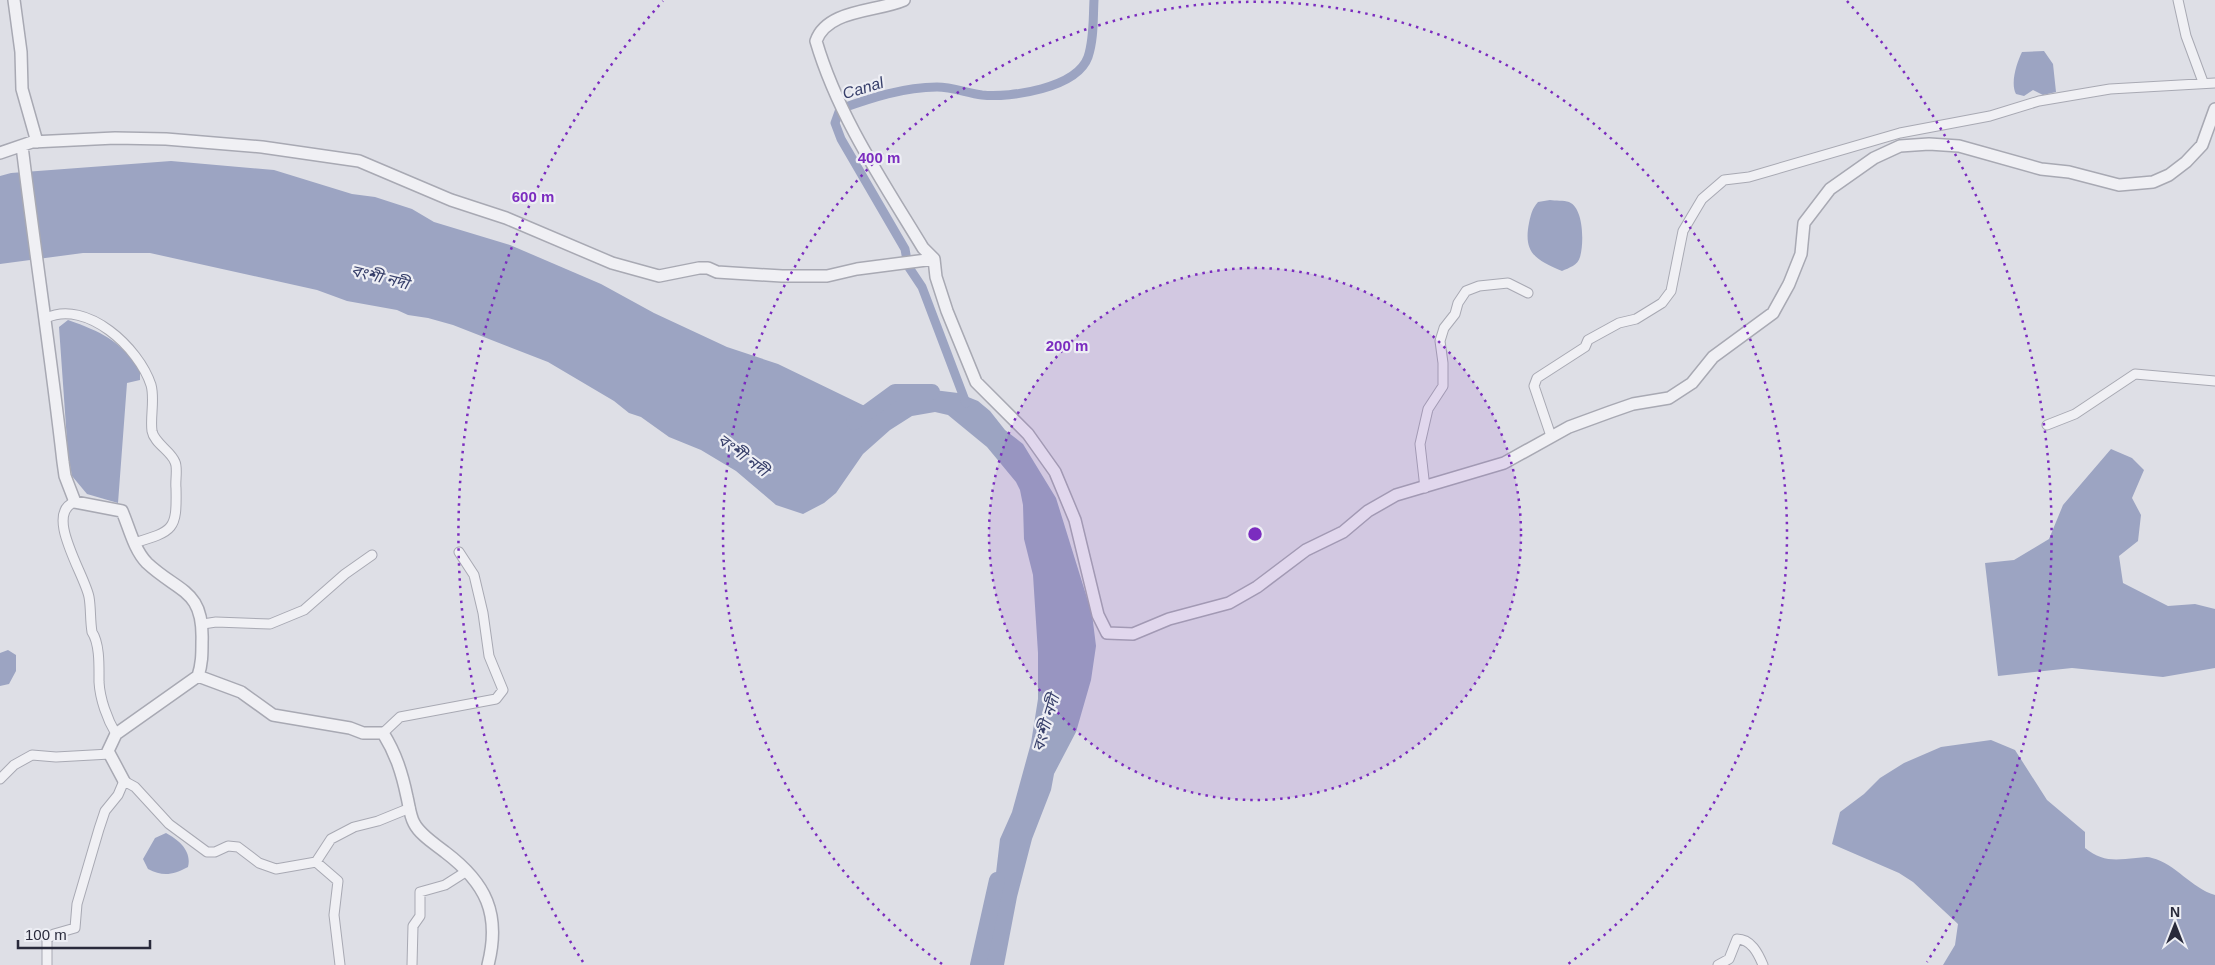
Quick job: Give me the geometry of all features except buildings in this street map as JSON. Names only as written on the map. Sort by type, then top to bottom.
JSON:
[{"type":"street","points":[[14,0],[21,52],[22,89],[37,142]]},
{"type":"street","points":[[904,0],[849,15],[824,26],[816,41],[854,133],[922,248],[934,258],[936,277],[947,311],[976,382],[1028,434],[1055,472],[1075,520],[1098,616],[1107,633],[1133,634],[1169,619],[1229,603],[1257,587],[1306,550],[1344,532],[1368,511],[1396,496],[1504,463],[1569,427],[1633,404],[1668,398],[1692,383],[1713,356],[1773,313],[1789,284],[1801,254],[1804,223],[1830,189],[1874,158],[1900,146],[1930,144],[1959,146],[2041,169],[2069,172],[2119,185],[2152,182],[2168,175],[2202,145],[2215,109]]},
{"type":"street","points":[[2178,0],[2186,36],[2203,82]]},
{"type":"street","points":[[1551,436],[1534,386],[1538,378],[1585,347],[1588,340],[1619,323],[1636,319],[1662,303],[1671,291],[1683,231],[1702,200],[1724,180],[1750,177],[1900,132],[1990,116],[2038,101],[2110,89],[2203,82],[2215,83]]},
{"type":"street","points":[[0,153],[37,142],[115,138],[166,139],[262,147],[359,161],[451,200],[506,218],[612,263],[659,276],[708,268],[717,272],[782,276],[827,276],[934,258]]},
{"type":"street","points":[[22,146],[38,274],[46,318],[65,476],[75,502]]},
{"type":"street","points":[[1424,488],[1420,444],[1428,409],[1443,386],[1444,364],[1440,341],[1444,328],[1455,314],[1458,302],[1466,291],[1479,286],[1508,283],[1528,293]]},
{"type":"street","points":[[46,318],[56,314],[77,315],[122,338],[138,360],[151,386],[152,433],[175,462],[177,517],[170,527],[157,536],[134,543]]},
{"type":"street","points":[[2047,425],[2075,414],[2135,374],[2215,381]]},
{"type":"street","points":[[116,734],[109,723],[99,684],[98,660],[95,636],[92,632],[89,596],[73,552],[66,540],[62,523],[63,514],[70,504],[75,502],[122,511],[134,543],[146,562],[194,601],[200,610],[203,624],[202,665],[198,676],[116,734],[108,751],[124,781],[135,787],[170,824],[207,852],[215,852],[228,846],[238,847],[259,863],[276,869],[316,862],[331,839],[354,826],[378,821],[410,808]]},
{"type":"street","points":[[198,676],[241,692],[273,715],[350,728],[362,733],[383,733],[400,717],[496,699],[503,690],[489,656],[483,612],[474,575],[459,552]]},
{"type":"street","points":[[203,624],[216,622],[270,624],[304,610],[344,574],[372,555]]},
{"type":"street","points":[[383,733],[399,762],[414,824],[433,844],[467,871],[489,902],[493,919],[494,939],[488,965]]},
{"type":"street","points":[[0,779],[14,765],[32,755],[56,757],[110,754]]},
{"type":"street","points":[[47,965],[47,940],[54,934],[75,928],[77,904],[105,811],[118,795],[124,781]]},
{"type":"street","points":[[316,862],[338,881],[334,915],[340,965]]},
{"type":"street","points":[[412,965],[413,926],[420,916],[420,892],[445,885],[467,871]]},
{"type":"street","points":[[1718,965],[1729,959],[1737,939],[1747,940],[1752,945],[1763,965]]},
{"type":"water","points":[[2044,51],[2053,64],[2056,92],[2043,95],[2033,90],[2024,96],[2016,94],[2014,79],[2022,52]]},
{"type":"water","points":[[171,161],[274,170],[352,194],[375,197],[412,209],[434,222],[510,245],[601,284],[654,313],[727,347],[778,364],[873,410],[884,402],[912,392],[934,390],[958,393],[978,401],[990,411],[1005,430],[1023,444],[1056,498],[1092,614],[1096,646],[1091,680],[1076,732],[1054,774],[1051,790],[1032,839],[1017,897],[1004,965],[973,965],[992,907],[1000,839],[1012,812],[1031,743],[1038,699],[1038,653],[1033,575],[1024,539],[1023,505],[1020,490],[1016,482],[987,447],[948,415],[935,412],[912,416],[890,430],[863,454],[836,493],[824,503],[803,514],[776,505],[736,471],[701,450],[669,437],[641,417],[629,413],[614,401],[548,362],[453,325],[408,315],[397,310],[347,301],[317,290],[150,253],[83,253],[0,264],[0,176],[11,173]]},
{"type":"water","points":[[1550,200],[1567,201],[1574,206],[1578,211],[1582,227],[1582,244],[1579,260],[1573,266],[1562,271],[1539,259],[1530,248],[1528,242],[1529,223],[1533,209],[1538,202]]},
{"type":"water","points":[[68,320],[109,338],[124,350],[140,368],[140,380],[127,383],[118,503],[87,494],[72,476],[68,455],[59,327]]},
{"type":"water","points":[[2111,449],[2132,458],[2144,470],[2132,498],[2141,515],[2138,541],[2119,556],[2123,583],[2168,606],[2195,604],[2215,609],[2215,668],[2163,677],[2072,668],[1998,676],[1985,563],[2014,560],[2049,539],[2063,505]]},
{"type":"water","points":[[8,650],[16,655],[16,671],[9,684],[0,686],[0,653]]},
{"type":"water","points":[[1991,740],[2015,750],[2047,800],[2085,832],[2085,848],[2091,853],[2109,859],[2146,857],[2161,861],[2198,887],[2215,895],[2215,965],[1943,965],[1955,945],[1958,924],[1913,882],[1899,873],[1832,844],[1840,812],[1864,794],[1880,778],[1904,763],[1941,747]]},
{"type":"water","points":[[166,833],[175,839],[186,851],[189,861],[188,867],[173,873],[153,872],[148,869],[143,859],[155,838]]},
{"type":"waterway","name":"Canal","points":[[966,403],[922,287],[908,266],[905,249],[841,139],[835,123],[840,109],[900,91],[925,87],[943,87],[994,96],[1042,89],[1057,83],[1081,68],[1088,57],[1092,36],[1094,0]]},
{"type":"waterway","name":"বংশী নদী","points":[[854,422],[895,392],[932,392]]},
{"type":"waterway","name":"বংশী নদী","points":[[978,965],[997,880]]}]
